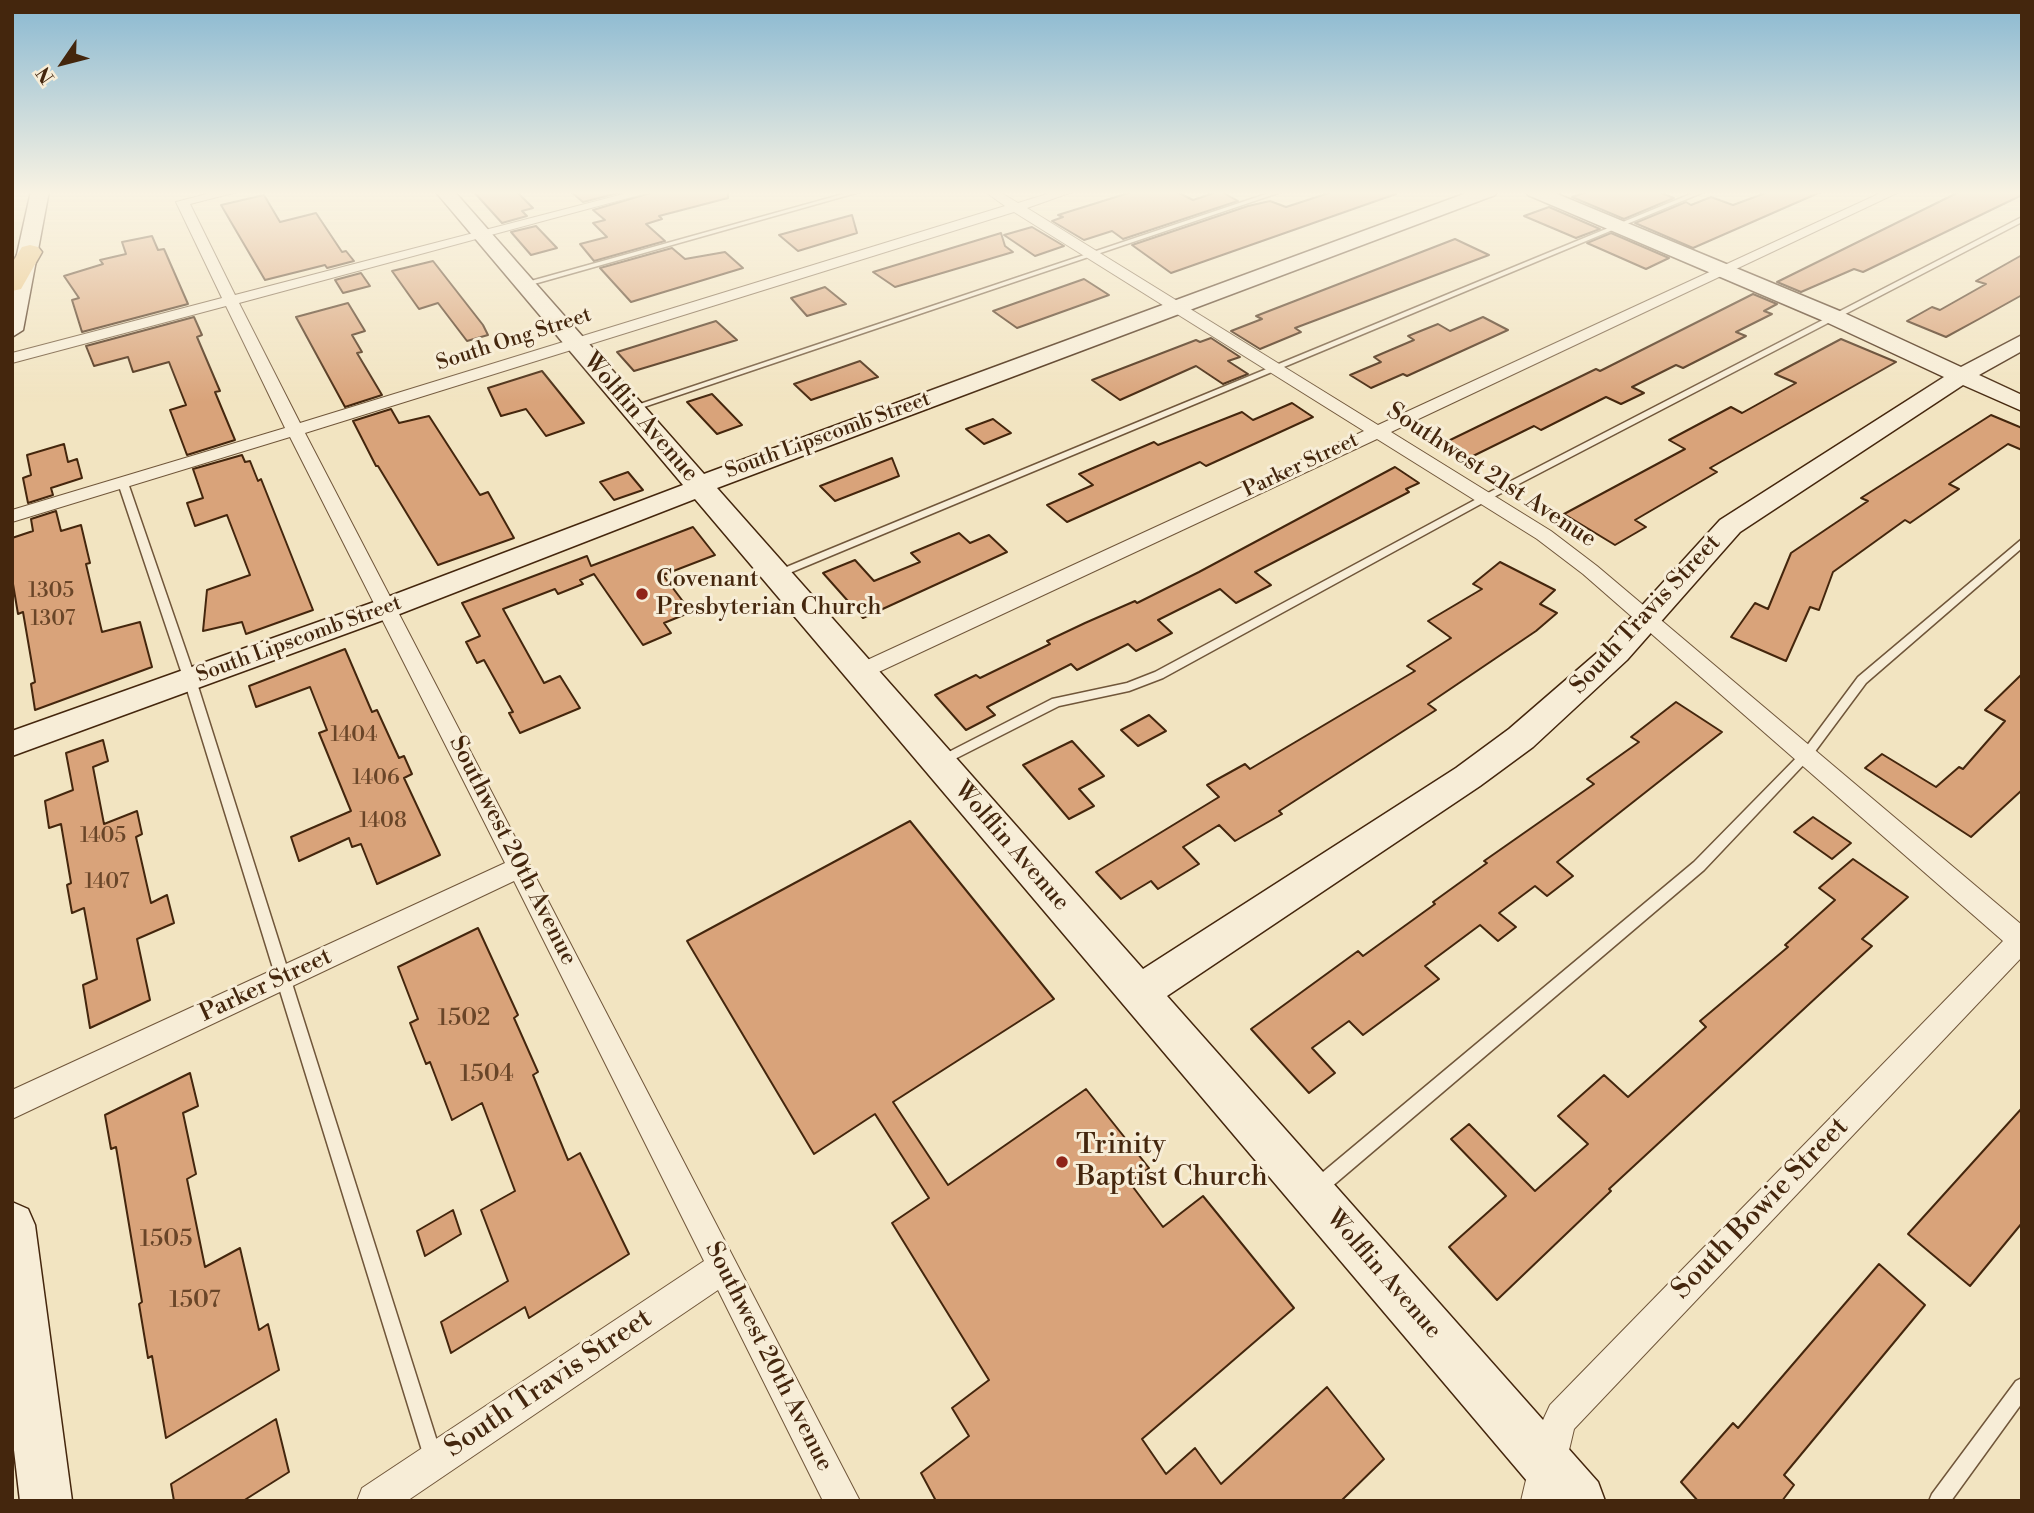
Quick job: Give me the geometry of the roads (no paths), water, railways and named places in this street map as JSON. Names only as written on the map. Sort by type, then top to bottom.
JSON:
[{"type":"highway","points":[[12,284],[25,262]]},
{"type":"main road","points":[[12,330],[28,262]]},
{"type":"main road","name":"Wolflin Avenue","points":[[504,262],[1579,1501]]},
{"type":"main road","name":"South Lipscomb Street","points":[[12,744],[387,608],[718,477],[1299,262]]},
{"type":"main road","points":[[1703,262],[1963,375],[2022,404]]},
{"type":"main road","name":"South Travis Street","points":[[1138,993],[1468,777],[1521,738],[1616,653],[1730,526],[1963,375],[2022,342]]},
{"type":"main road","points":[[12,1225],[46,1501]]},
{"type":"street","name":"Southwest 20th Avenue","points":[[211,262],[373,587],[387,608],[520,867],[842,1501]]},
{"type":"street","points":[[12,358],[382,262]]},
{"type":"street","name":"South Ong Street","points":[[12,516],[839,262]]},
{"type":"street","name":"Southwest 21st Avenue","points":[[1105,262],[1487,497],[1544,535],[1807,754],[2021,939]]},
{"type":"street","name":"Parker Street","points":[[860,672],[1741,262]]},
{"type":"street","name":"Parker Street","points":[[12,1105],[520,867]]},
{"type":"street","name":"South Bowie Street","points":[[1539,1501],[1554,1433],[1562,1417],[2021,939]]},
{"type":"street","name":"South Travis Street","points":[[375,1501],[722,1268]]},
{"type":"lane","points":[[524,284],[605,262]]},
{"type":"lane","points":[[632,408],[1070,262]]},
{"type":"lane","points":[[776,575],[1531,262]]},
{"type":"lane","points":[[938,763],[1056,702],[1129,687],[1158,675],[1487,497],[1940,262]]},
{"type":"lane","points":[[123,483],[190,680],[434,1461]]},
{"type":"lane","points":[[1312,1193],[1699,866],[1807,754],[1862,680],[2022,542]]},
{"type":"lane","points":[[1938,1501],[2022,1387]]},
{"type":"place","name":"Covenant Presbyterian Church","points":[[642,594]]},
{"type":"place","name":"Trinity Baptist Church","points":[[1062,1162]]}]
